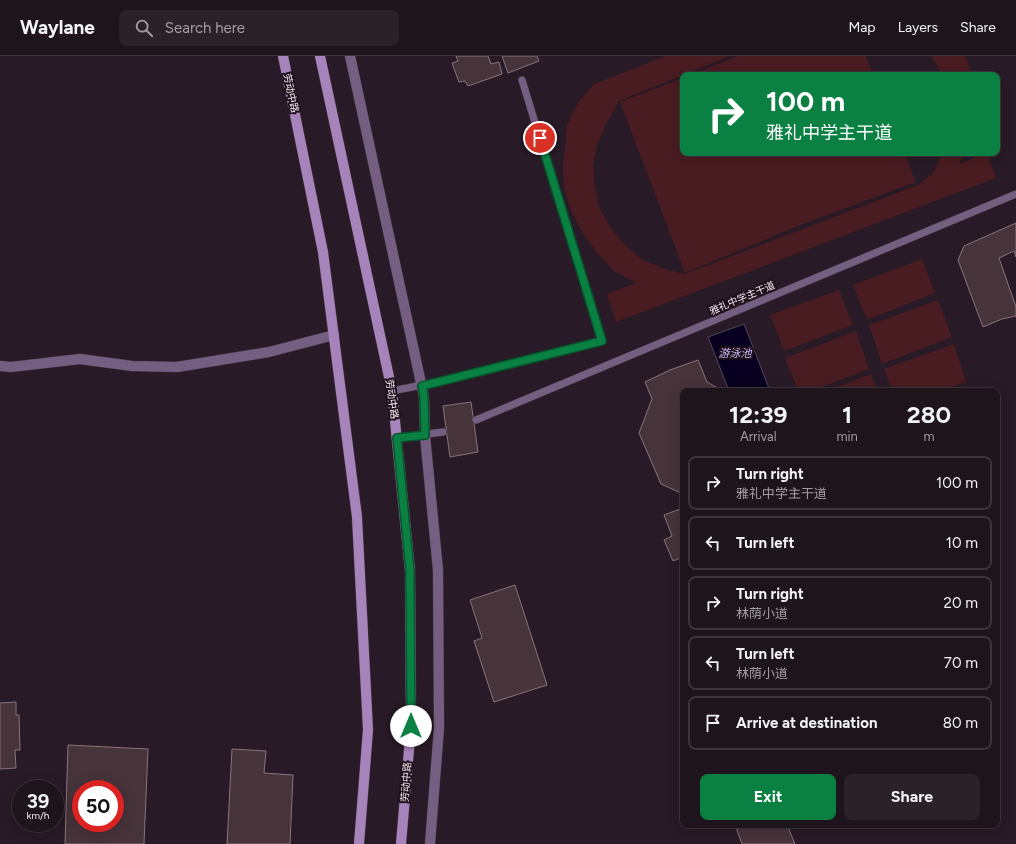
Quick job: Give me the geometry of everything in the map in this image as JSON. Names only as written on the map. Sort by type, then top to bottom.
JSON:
[{"type":"main road","name":"劳动中路","points":[[283,56],[324,252],[357,517],[368,730],[359,844]]},
{"type":"main road","name":"劳动中路","points":[[320,56],[392,391],[397,438],[410,571],[411,726],[402,844]]},
{"type":"street","points":[[350,56],[424,397],[425,435],[438,578],[439,728],[430,844]]},
{"type":"street","points":[[0,366],[11,367],[80,359],[132,366],[177,367],[269,352],[334,335]]},
{"type":"lane","points":[[392,391],[422,386],[602,341],[522,80]]},
{"type":"lane","name":"雅礼中学主干道","points":[[476,420],[1016,194]]},
{"type":"lane","points":[[397,438],[443,432]]},
{"type":"shaded area","points":[[666,56],[730,56],[691,72],[680,72],[680,76],[619,101],[606,124],[597,145],[593,165],[595,187],[599,207],[609,225],[623,243],[641,259],[664,269],[685,274],[918,185],[933,173],[942,156],[963,156],[959,165],[977,156],[988,156],[996,178],[616,322],[607,294],[636,283],[614,271],[597,253],[582,232],[572,213],[564,189],[563,167],[567,125],[579,101],[594,84]]},
{"type":"shaded area","points":[[738,56],[866,56],[872,72],[698,72]]},
{"type":"shaded area","points":[[931,56],[965,56],[970,72],[941,72]]},
{"type":"shaded area","points":[[680,79],[680,156],[905,156],[916,182],[798,226],[685,273],[620,102]]},
{"type":"shaded area","points":[[922,259],[935,293],[867,320],[853,285]]},
{"type":"shaded area","points":[[839,290],[853,325],[784,351],[770,315]]},
{"type":"shaded area","points":[[938,300],[952,337],[882,364],[869,325]]},
{"type":"shaded area","points":[[856,331],[869,369],[819,388],[797,388],[785,358]]},
{"type":"shaded area","points":[[954,344],[966,382],[949,388],[891,388],[884,369]]},
{"type":"shaded area","points":[[871,374],[877,388],[834,388]]},
{"type":"water","name":"游泳池","points":[[744,324],[769,388],[728,388],[708,337]]},
{"type":"building","points":[[456,56],[488,56],[491,64],[499,62],[502,74],[468,86],[465,81],[459,82],[452,63],[458,61]]},
{"type":"building","points":[[502,56],[537,56],[539,61],[508,73]]},
{"type":"building","points":[[1016,223],[1016,257],[1014,251],[999,258],[1016,307],[1016,316],[1002,319],[983,327],[958,260],[964,246]]},
{"type":"building","points":[[698,360],[707,382],[718,388],[680,388],[680,493],[661,484],[639,433],[652,399],[645,382],[670,370]]},
{"type":"building","points":[[471,402],[478,452],[450,457],[443,406]]},
{"type":"building","points":[[680,509],[680,558],[673,561],[664,540],[672,536],[664,515]]},
{"type":"building","points":[[515,585],[547,685],[494,702],[474,641],[482,638],[470,600]]},
{"type":"building","points":[[16,702],[16,715],[19,715],[20,750],[15,750],[16,768],[0,769],[0,703]]},
{"type":"building","points":[[68,745],[148,749],[144,844],[65,844]]},
{"type":"building","points":[[232,749],[266,751],[264,773],[293,775],[290,844],[227,844]]},
{"type":"building","points":[[736,828],[788,828],[795,844],[742,844]]},
{"type":"route","points":[[411,726],[410,571],[397,438],[425,435],[424,397],[422,386],[602,341],[540,138]]}]
